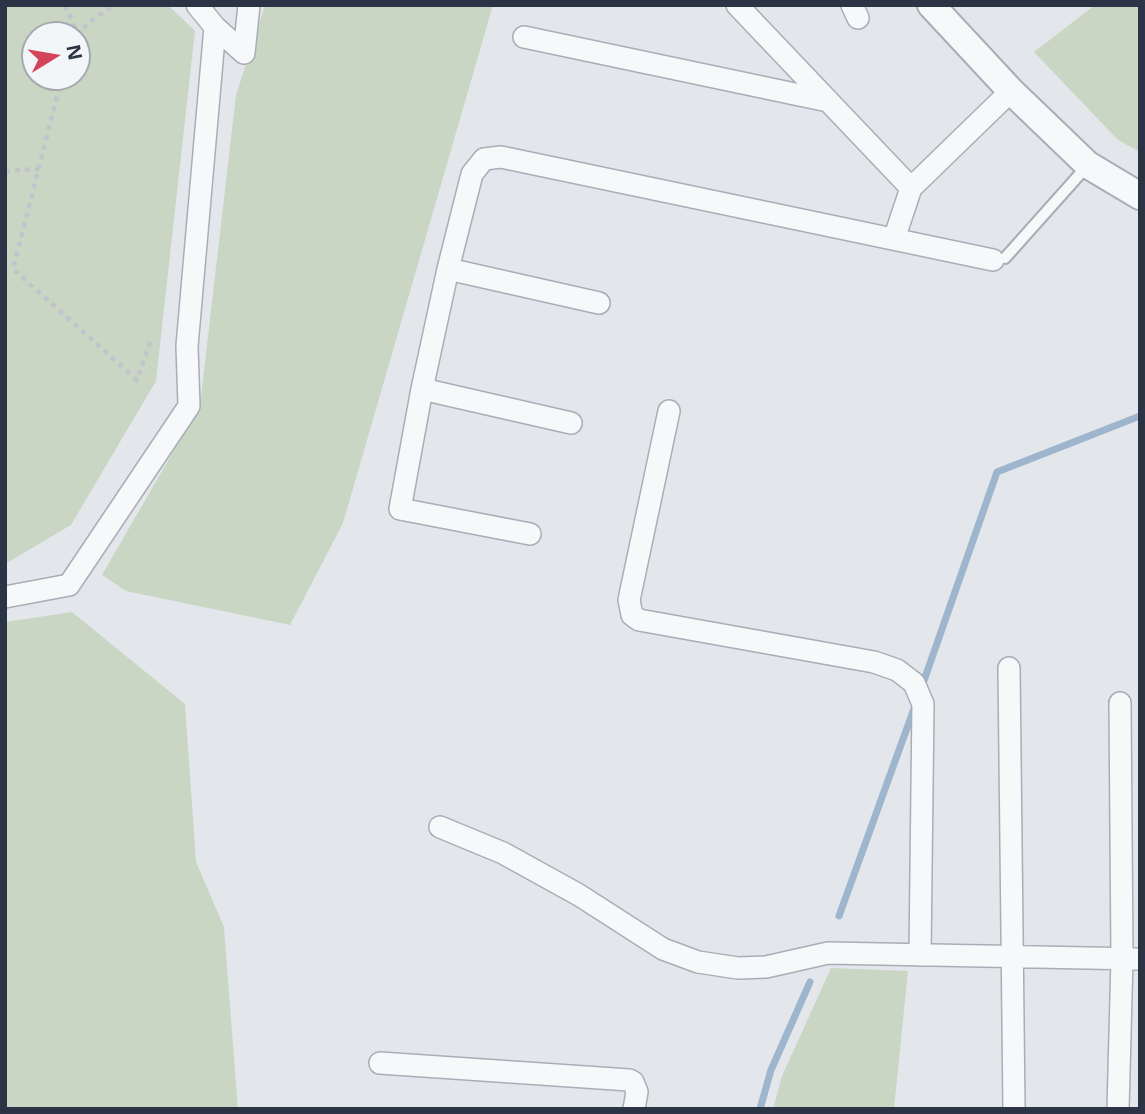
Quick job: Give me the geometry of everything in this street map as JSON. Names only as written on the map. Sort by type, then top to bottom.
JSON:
[{"type":"street","points":[[197,5],[215,27],[244,53],[249,5]]},
{"type":"street","points":[[737,5],[911,188]]},
{"type":"street","points":[[931,5],[1011,91],[1088,165],[1140,196]]},
{"type":"street","points":[[5,597],[69,585],[189,406],[187,346],[215,27]]},
{"type":"street","points":[[524,37],[828,101]]},
{"type":"street","points":[[894,239],[911,188],[1011,91]]},
{"type":"street","points":[[530,534],[400,509],[448,269],[472,174],[484,159],[501,157],[999,259]]},
{"type":"street","points":[[448,269],[599,303]]},
{"type":"street","points":[[422,389],[571,423]]},
{"type":"street","points":[[669,411],[629,600],[632,615],[639,620],[874,662],[897,670],[914,683],[923,704],[920,955]]},
{"type":"street","points":[[1009,668],[1014,1109]]},
{"type":"street","points":[[1118,1109],[1131,959],[1120,702]]},
{"type":"street","points":[[440,827],[503,853],[579,895],[663,949],[698,962],[738,968],[766,967],[828,953],[1131,959]]},
{"type":"street","points":[[380,1063],[629,1080],[633,1082],[637,1092],[634,1109]]},
{"type":"lane","points":[[999,259],[1088,165]]},
{"type":"path","points":[[91,21],[113,5]]},
{"type":"path","points":[[58,91],[13,269],[137,380],[152,337]]},
{"type":"path","points":[[5,171],[39,169]]},
{"type":"green space","points":[[5,5],[168,5],[195,31],[156,381],[71,525],[5,564]]},
{"type":"green space","points":[[265,5],[493,5],[343,523],[290,625],[126,591],[102,575],[200,405],[236,95]]},
{"type":"green space","points":[[1095,5],[1140,5],[1140,152],[1118,140],[1034,52]]},
{"type":"green space","points":[[72,612],[185,704],[196,862],[224,927],[238,1109],[5,1109],[5,622]]},
{"type":"green space","points":[[831,968],[908,971],[894,1109],[773,1109],[782,1076]]},
{"type":"waterway","points":[[921,689],[997,472],[1140,416]]},
{"type":"waterway","points":[[839,916],[915,706]]},
{"type":"waterway","points":[[760,1109],[771,1070],[810,982]]}]
